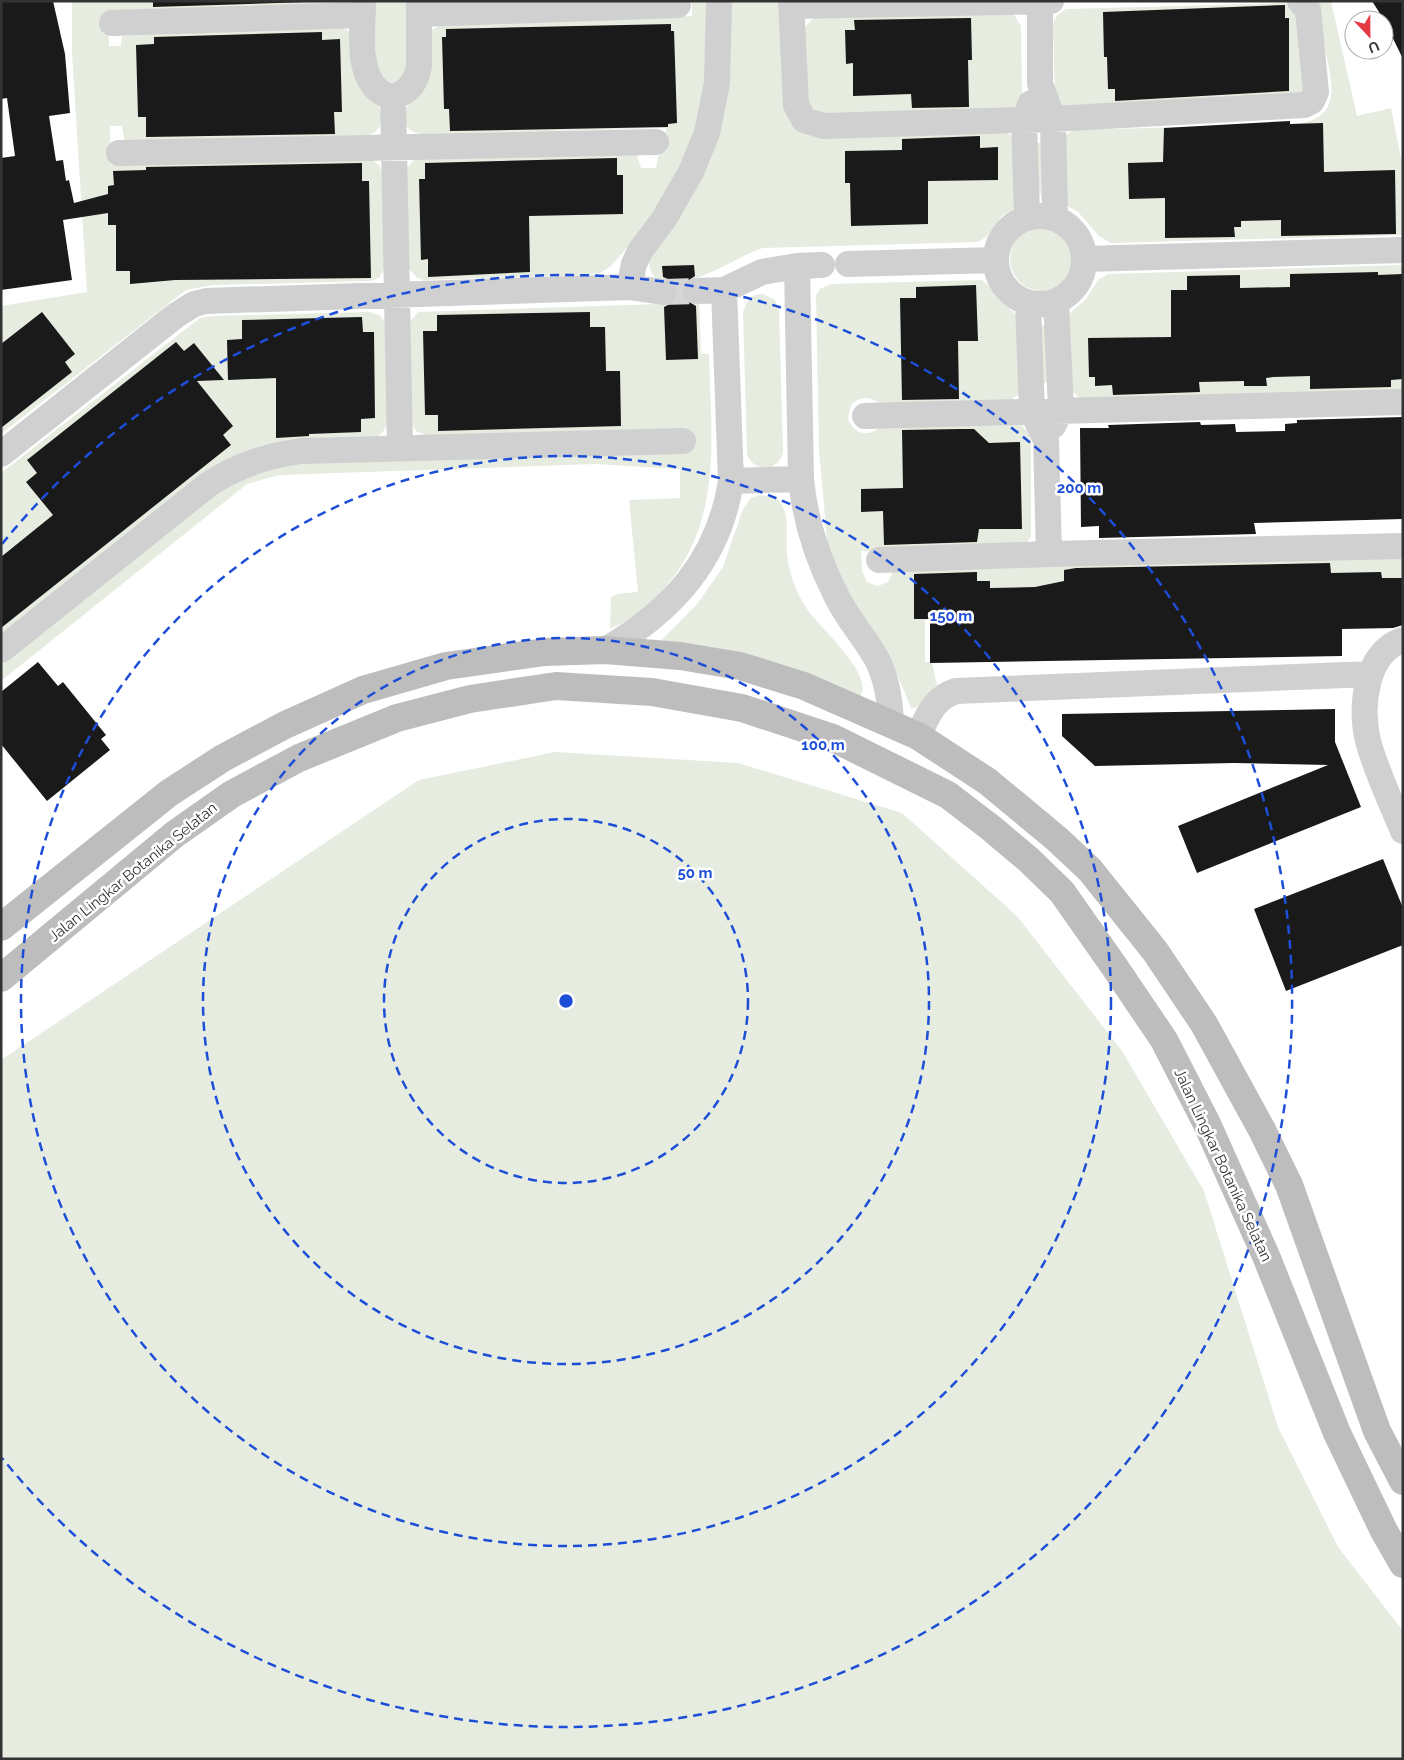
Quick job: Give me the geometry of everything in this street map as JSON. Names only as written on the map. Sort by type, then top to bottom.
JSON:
[{"type":"street","points":[[629,287],[634,264],[640,251],[664,219],[691,172],[707,133],[717,83],[720,1]]},
{"type":"street","points":[[1051,1],[791,4],[795,96],[799,113],[804,120],[812,124],[824,126],[1024,119],[1053,120],[1304,105],[1312,101],[1316,92],[1308,10],[1300,1]]},
{"type":"street","points":[[1040,2],[1040,84],[1053,120],[1055,217]]},
{"type":"street","points":[[112,23],[363,8],[364,67],[367,77],[382,94],[393,97],[403,93],[412,86],[417,77],[419,66],[420,7],[678,5]]},
{"type":"street","points":[[1028,216],[1024,119],[1040,84]]},
{"type":"street","points":[[393,97],[400,448]]},
{"type":"street","points":[[119,153],[656,142]]},
{"type":"street","points":[[1028,216],[1055,217],[1071,226],[1082,241],[1085,259],[1082,277],[1072,292],[1056,302],[1028,303],[1011,294],[999,278],[996,260],[999,241],[1011,226],[1028,216]]},
{"type":"street","points":[[1085,259],[1403,250]]},
{"type":"street","points":[[848,264],[996,260]]},
{"type":"street","points":[[696,291],[724,290],[762,272],[810,265],[801,479],[804,510],[816,554],[836,597],[876,657],[890,701],[891,722]]},
{"type":"street","points":[[1,454],[167,322],[194,304],[206,300],[629,287],[663,292]]},
{"type":"street","points":[[605,650],[631,635],[679,594],[714,542],[727,509],[731,481],[724,290]]},
{"type":"street","points":[[1046,440],[1061,410],[1056,302]]},
{"type":"street","points":[[1028,303],[1032,411],[1046,440],[1049,554]]},
{"type":"street","points":[[865,416],[1403,402]]},
{"type":"street","points":[[1,650],[228,471],[254,460],[301,451],[683,441]]},
{"type":"street","points":[[731,481],[801,479]]},
{"type":"street","points":[[879,560],[1403,546]]},
{"type":"street","points":[[1403,640],[1383,651],[1370,674],[1365,711],[1367,736],[1403,831]]},
{"type":"street","points":[[1,927],[169,793],[223,758],[285,725],[364,690],[446,666],[545,652],[605,650],[680,656],[740,666],[804,686],[891,722],[918,736],[987,781],[1057,839],[1090,870],[1155,951],[1204,1024],[1262,1130],[1289,1185],[1377,1430],[1403,1481]]},
{"type":"street","points":[[918,736],[933,705],[944,695],[956,691],[1370,674]]},
{"type":"street","name":"Jalan Lingkar Botanika Selatan","points":[[1,978],[175,834],[232,794],[282,767],[397,718],[470,699],[556,686],[652,692],[742,708],[833,738],[948,796],[1029,860],[1062,892],[1114,966],[1164,1040],[1208,1124],[1266,1256],[1337,1433],[1384,1531],[1403,1564]]},
{"type":"street","points":[[1062,892],[1090,870]]},
{"type":"shaded area","points":[[72,1],[347,1],[342,5],[108,12],[109,46],[121,46],[122,36],[342,27],[351,33],[375,92],[381,115],[380,125],[370,135],[127,141],[124,138],[122,126],[110,126],[111,165],[372,160],[379,165],[382,173],[384,269],[379,278],[370,281],[212,285],[186,290],[1,434],[1,306],[87,292],[72,53]]},
{"type":"shaded area","points":[[373,1],[407,1],[408,69],[399,81],[386,81],[377,76]]},
{"type":"shaded area","points":[[692,1],[710,1],[710,55],[693,142],[648,224],[611,266],[600,273],[585,275],[424,280],[417,278],[409,269],[406,169],[415,159],[637,155],[641,168],[656,168],[658,156],[667,151],[666,128],[421,134],[412,131],[406,124],[407,105],[419,61],[433,29],[445,23],[692,16]]},
{"type":"shaded area","points":[[728,1],[782,1],[788,116],[1007,133],[1012,136],[1019,205],[1002,216],[986,237],[978,242],[763,248],[699,277],[680,283],[664,283],[653,275],[649,258],[670,228]]},
{"type":"shaded area","points":[[1312,1],[1331,1],[1357,116],[1391,108],[1403,168],[1403,235],[1111,243],[1099,236],[1078,212],[1064,204],[1065,136],[1073,130],[1296,124],[1310,121],[1321,115],[1327,108],[1330,99],[1331,78]]},
{"type":"shaded area","points":[[1286,3],[1296,14],[1310,94],[1062,106],[1055,93],[1053,24],[1056,16],[1066,9]]},
{"type":"shaded area","points":[[1013,13],[1021,26],[1022,94],[1021,101],[1014,108],[824,115],[808,108],[804,28],[814,17]]},
{"type":"shaded area","points":[[1038,143],[1041,143],[1041,195],[1038,194]]},
{"type":"shaded area","points":[[1036,227],[1048,227],[1065,236],[1072,247],[1074,259],[1072,271],[1065,282],[1048,291],[1036,291],[1024,286],[1015,277],[1010,265],[1010,253],[1015,241],[1024,232]]},
{"type":"shaded area","points":[[1403,265],[1403,393],[1080,398],[1070,390],[1068,315],[1086,299],[1098,280],[1108,274]]},
{"type":"shaded area","points":[[981,280],[987,284],[998,299],[1019,317],[1019,394],[1011,400],[880,404],[865,398],[851,405],[848,419],[854,428],[862,433],[871,432],[880,427],[1021,425],[1027,431],[1031,440],[1031,537],[1026,543],[1017,546],[861,551],[862,571],[867,582],[878,586],[888,582],[894,569],[1403,557],[1403,606],[925,620],[925,662],[932,663],[937,685],[916,708],[911,708],[892,662],[850,607],[828,550],[819,451],[816,295],[820,289],[831,284]]},
{"type":"shaded area","points":[[763,294],[775,300],[779,309],[783,452],[781,459],[777,463],[766,468],[755,465],[747,454],[743,313],[752,297]]},
{"type":"shaded area","points":[[699,299],[701,354],[709,354],[711,415],[710,475],[705,504],[697,532],[685,559],[667,585],[648,605],[618,625],[610,629],[611,597],[617,594],[638,592],[629,500],[680,498],[680,469],[595,464],[280,475],[247,484],[1,681],[1,664],[218,492],[234,480],[274,465],[688,429],[428,436],[416,431],[412,425],[410,322],[418,312],[689,303],[689,300]]},
{"type":"shaded area","points":[[369,312],[381,316],[385,324],[388,424],[382,433],[377,436],[315,438],[274,443],[235,455],[216,465],[1,635],[1,473],[200,318],[212,316]]},
{"type":"shaded area","points":[[1047,325],[1048,381],[1044,383],[1041,326]]},
{"type":"shaded area","points":[[759,495],[776,498],[781,503],[787,525],[788,563],[797,590],[813,617],[844,651],[853,664],[860,676],[863,687],[860,696],[658,644],[698,603],[723,567],[743,509],[751,498]]},
{"type":"shaded area","points":[[555,752],[738,763],[902,813],[1017,916],[1122,1051],[1204,1191],[1278,1427],[1338,1547],[1403,1631],[1403,1759],[1,1759],[1,1060],[419,780]]},
{"type":"building","points":[[1,1],[53,1],[65,54],[70,113],[49,116],[56,161],[63,160],[66,181],[69,180],[74,203],[108,194],[108,186],[114,185],[113,171],[146,170],[146,167],[362,163],[362,181],[369,181],[371,278],[175,280],[130,284],[130,271],[116,271],[116,225],[108,225],[108,213],[63,220],[72,280],[1,290],[1,158],[15,156],[7,98],[1,99]]},
{"type":"building","points":[[153,1],[309,1],[309,2],[153,7]]},
{"type":"building","points":[[1372,1],[1403,1],[1403,59],[1394,41],[1394,10],[1378,10]]},
{"type":"building","points":[[1285,5],[1285,18],[1289,18],[1289,91],[1115,101],[1115,89],[1108,89],[1107,57],[1104,57],[1103,12]]},
{"type":"building","points":[[971,18],[972,60],[968,60],[969,107],[912,108],[911,94],[853,96],[853,63],[846,64],[845,30],[855,30],[854,20]]},
{"type":"building","points":[[671,24],[671,31],[674,31],[677,123],[668,124],[668,127],[450,131],[449,109],[444,109],[442,37],[446,37],[446,29]]},
{"type":"building","points":[[322,32],[322,40],[340,39],[342,112],[334,112],[335,134],[146,137],[146,117],[138,117],[136,45],[154,44],[154,37]]},
{"type":"building","points":[[1290,121],[1290,124],[1323,123],[1324,172],[1395,170],[1396,234],[1281,236],[1281,220],[1241,221],[1241,227],[1234,227],[1235,237],[1165,238],[1165,198],[1129,199],[1128,163],[1163,162],[1164,128]]},
{"type":"building","points":[[980,136],[980,148],[998,147],[998,180],[928,181],[928,224],[851,226],[850,183],[845,183],[845,151],[902,150],[902,139]]},
{"type":"building","points":[[617,158],[617,175],[623,175],[623,214],[529,216],[530,272],[428,277],[428,259],[421,260],[419,179],[425,179],[425,163]]},
{"type":"building","points":[[694,265],[695,276],[683,284],[681,291],[684,299],[696,306],[698,359],[666,360],[664,307],[674,302],[678,294],[677,287],[673,281],[663,277],[662,266]]},
{"type":"building","points":[[1378,272],[1378,275],[1403,274],[1403,379],[1391,380],[1391,387],[1310,389],[1310,376],[1273,377],[1266,378],[1267,386],[1244,386],[1244,381],[1199,382],[1200,392],[1113,395],[1112,385],[1095,386],[1095,377],[1089,377],[1088,338],[1171,337],[1171,290],[1187,290],[1187,276],[1240,275],[1240,288],[1290,287],[1290,274]]},
{"type":"building","points":[[976,285],[978,341],[958,341],[959,399],[902,400],[900,298],[916,298],[916,287]]},
{"type":"building","points":[[42,312],[75,354],[65,362],[72,372],[1,428],[1,344]]},
{"type":"building","points":[[590,312],[590,327],[605,327],[606,371],[620,371],[621,426],[438,431],[438,415],[425,415],[423,331],[437,331],[437,315]]},
{"type":"building","points":[[362,317],[363,332],[374,332],[375,418],[361,419],[361,432],[309,434],[309,436],[276,438],[276,378],[228,380],[227,340],[242,339],[242,320]]},
{"type":"building","points":[[176,342],[184,351],[194,343],[224,380],[197,381],[233,426],[223,435],[231,445],[1,628],[1,557],[53,515],[26,482],[37,473],[27,460]]},
{"type":"building","points":[[1403,417],[1403,519],[1254,523],[1256,534],[1099,538],[1099,526],[1081,527],[1080,428],[1109,428],[1108,425],[1200,422],[1201,425],[1235,424],[1236,432],[1285,431],[1285,424],[1297,423],[1297,420]]},
{"type":"building","points":[[974,429],[989,443],[1020,442],[1022,529],[979,529],[977,542],[884,545],[883,511],[861,512],[861,489],[903,488],[902,430]]},
{"type":"building","points":[[1330,563],[1331,573],[1381,572],[1382,578],[1403,578],[1403,625],[1393,628],[1342,629],[1342,656],[930,663],[930,619],[914,619],[914,574],[977,572],[977,581],[990,581],[990,588],[1035,587],[1064,581],[1064,570],[1076,568]]},
{"type":"building","points":[[38,662],[58,686],[63,682],[106,735],[101,739],[110,750],[47,801],[1,744],[1,692]]},
{"type":"building","points":[[1335,709],[1335,742],[1361,807],[1197,873],[1178,826],[1328,765],[1234,763],[1095,766],[1062,736],[1062,714]]},
{"type":"building","points":[[1383,859],[1403,908],[1403,945],[1286,991],[1254,909]]},
{"type":"tunnel","points":[[663,292],[696,291]]}]
